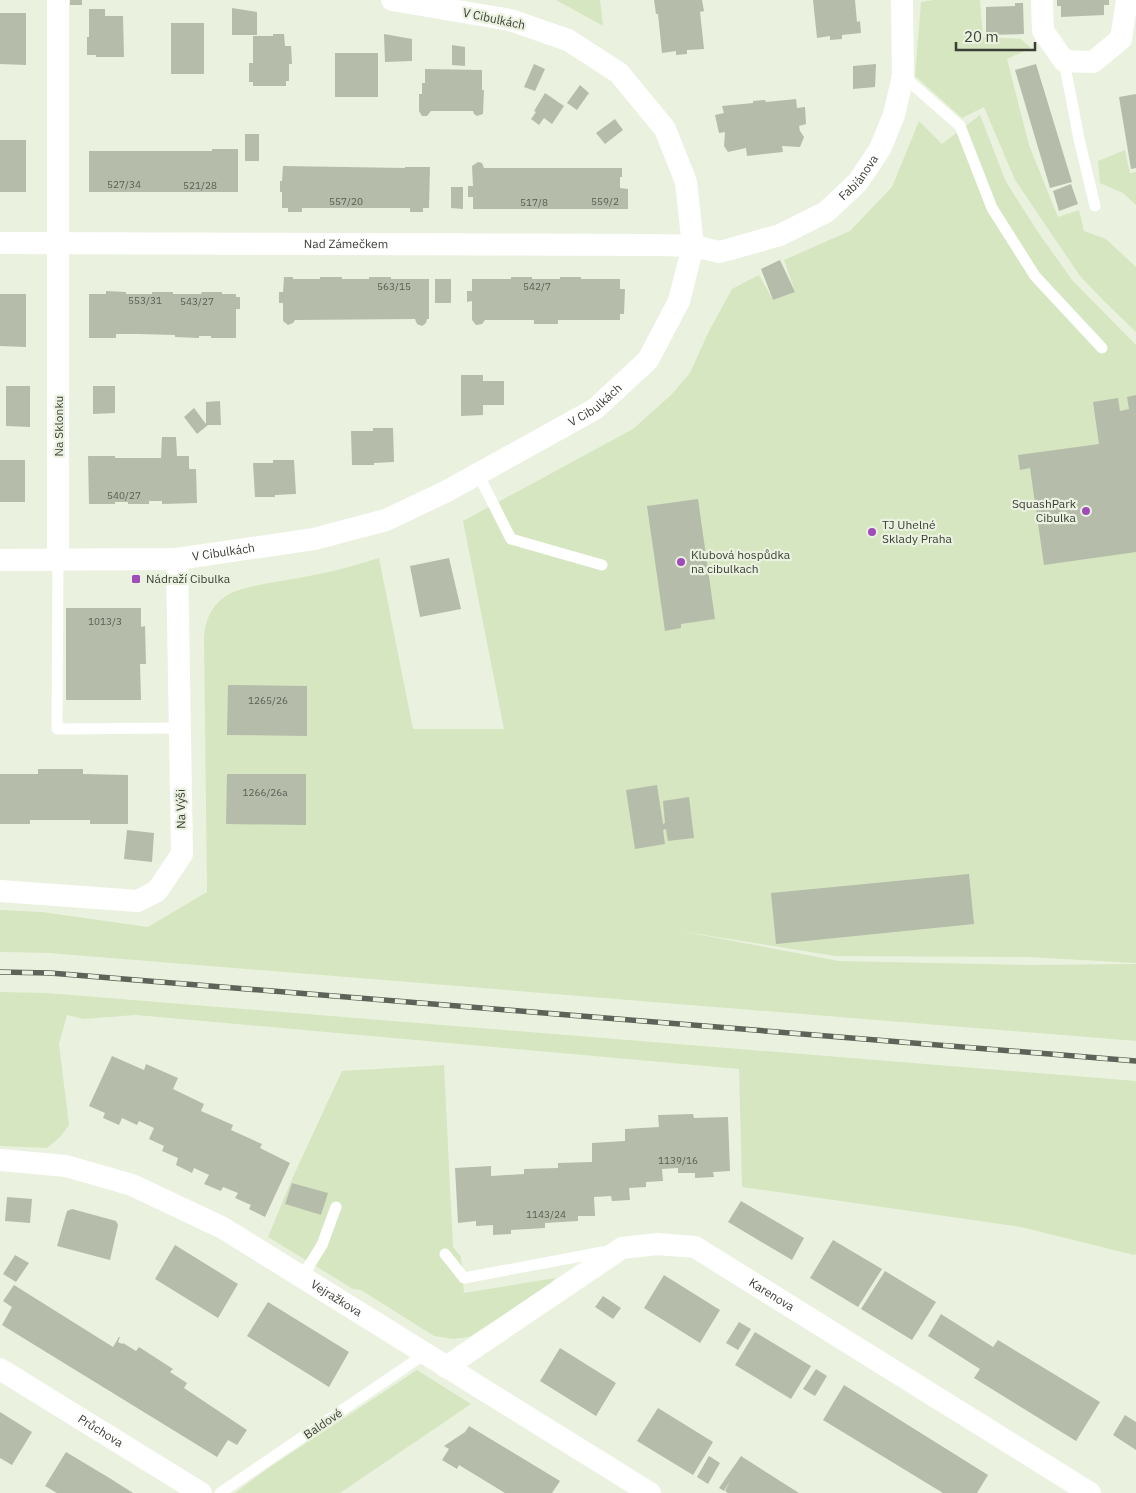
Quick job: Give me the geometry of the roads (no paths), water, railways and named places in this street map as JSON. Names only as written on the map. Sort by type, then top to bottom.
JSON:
[{"type":"street","name":"Na Sklonku","points":[[58,0],[58,559]]},
{"type":"street","name":"V Cibulkách","points":[[0,560],[177,559],[314,539],[386,520],[447,491],[596,409],[648,360],[679,301],[693,246],[686,182],[665,129],[619,73],[568,40],[510,20],[392,0]]},
{"type":"street","name":"Fabiánova","points":[[693,246],[720,252],[780,235],[826,212],[858,182],[880,149],[894,115],[903,76],[902,0]]},
{"type":"street","points":[[1042,0],[1043,31],[1064,61],[1093,62],[1121,38],[1127,0]]},
{"type":"street","name":"Nad Zámečkem","points":[[0,243],[693,246]]},
{"type":"street","name":"Na Výši","points":[[0,891],[138,901],[157,891],[182,854],[177,559]]},
{"type":"street","name":"Vejražkova","points":[[0,1160],[66,1166],[132,1185],[224,1228],[650,1493]]},
{"type":"street","name":"Karenova","points":[[446,1367],[622,1248],[658,1244],[695,1247],[1090,1493]]},
{"type":"street","name":"Průchova","points":[[0,1369],[201,1493]]},
{"type":"lane","points":[[1064,61],[1094,206]]},
{"type":"lane","points":[[903,76],[960,126],[992,208],[1035,276],[1102,348]]},
{"type":"lane","points":[[478,474],[512,539],[602,565]]},
{"type":"lane","name":"Na Sklonku","points":[[58,559],[57,730],[180,728]]},
{"type":"lane","points":[[302,1277],[322,1246],[336,1207]]},
{"type":"lane","points":[[445,1254],[464,1278],[622,1248]]},
{"type":"lane","name":"Baldové","points":[[220,1493],[425,1354]]},
{"type":"railway","points":[[0,972],[50,973],[1136,1061]]},
{"type":"place","name":"SquashPark Cibulka","points":[[1086,511]]},
{"type":"place","name":"TJ Uhelné Sklady Praha","points":[[872,532]]},
{"type":"place","name":"Klubová hospůdka na cibulkach","points":[[681,562]]},
{"type":"place","name":"Nádraží Cibulka","points":[[136,579]]}]
